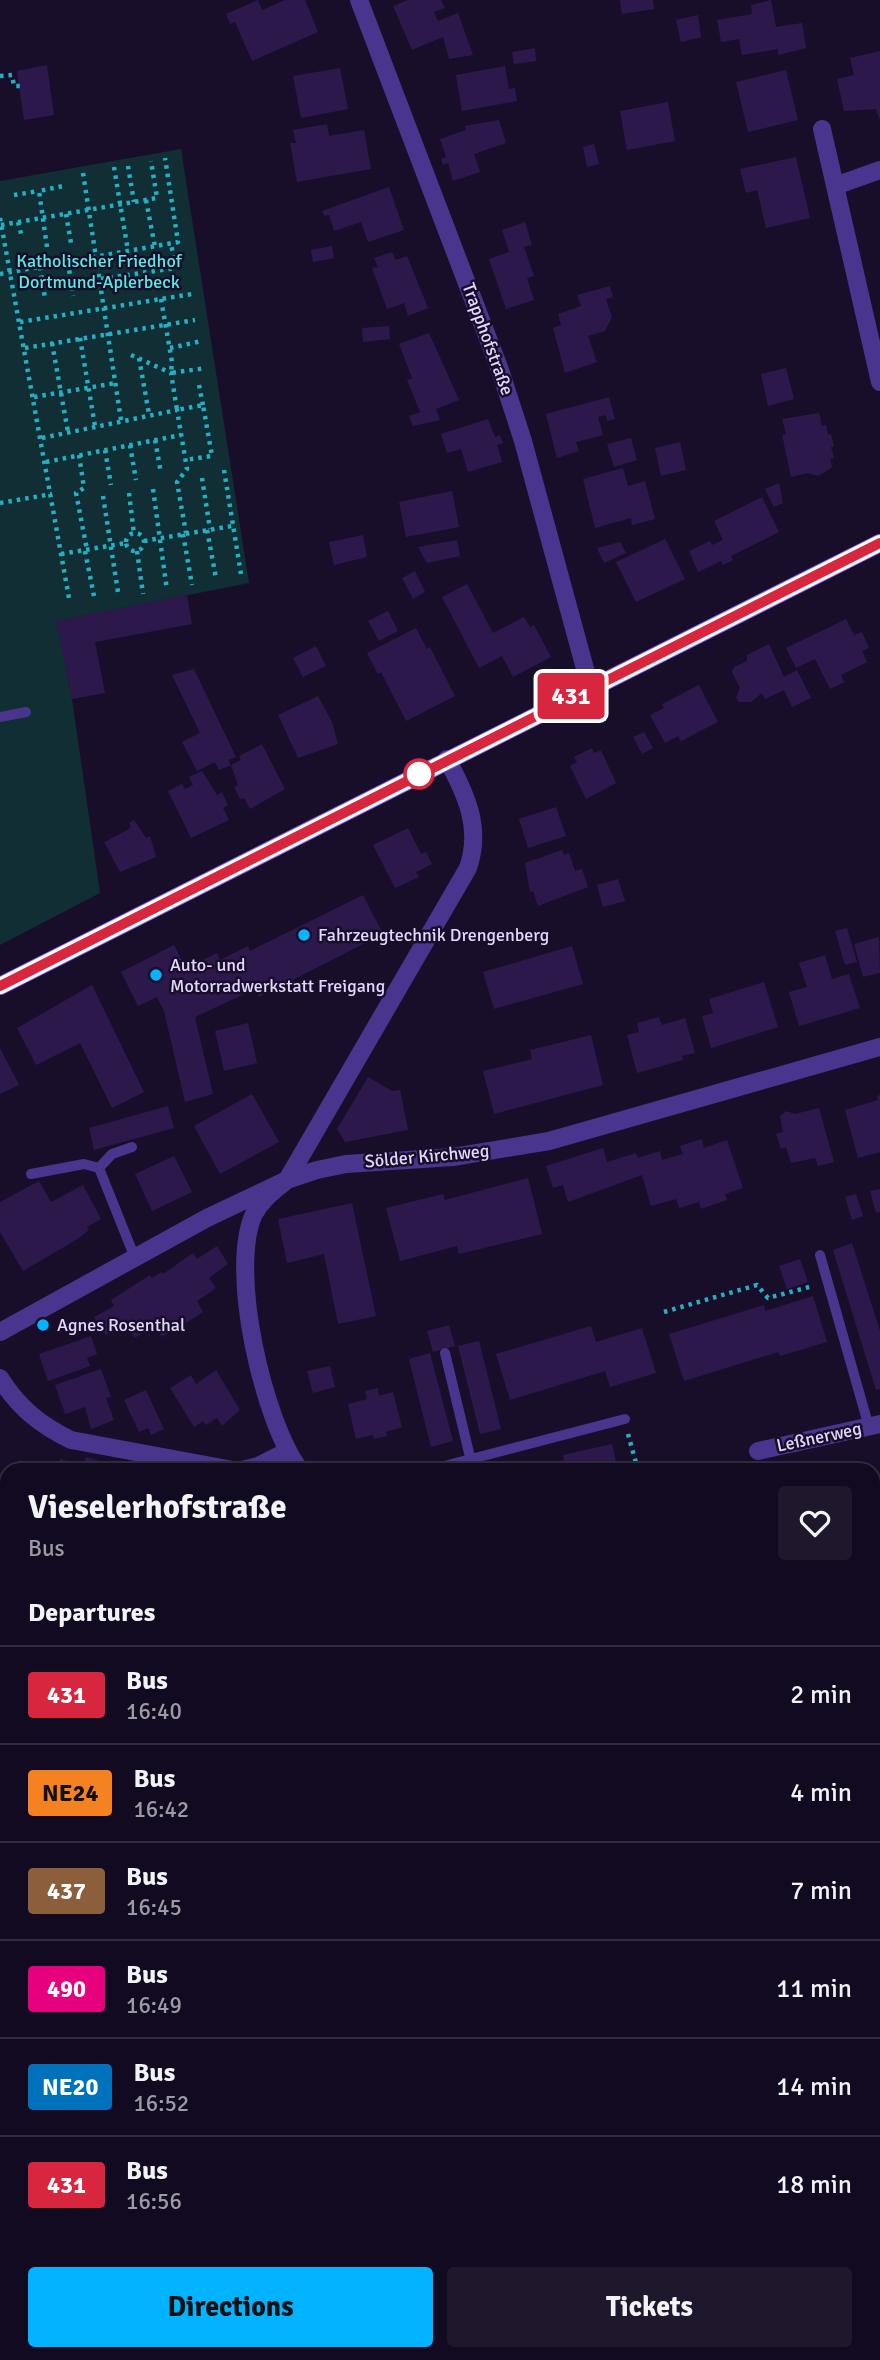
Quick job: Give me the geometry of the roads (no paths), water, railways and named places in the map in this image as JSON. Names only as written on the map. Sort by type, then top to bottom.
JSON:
[{"type":"main road","points":[[0,986],[880,543]]},
{"type":"street","name":"Trapphofstraße","points":[[359,0],[500,370],[523,440],[590,687]]},
{"type":"street","points":[[822,129],[880,382]]},
{"type":"street","points":[[835,186],[880,170]]},
{"type":"street","points":[[295,1463],[286,1452],[254,1346],[245,1271],[247,1237],[254,1214],[266,1197],[287,1180],[468,868],[474,830],[461,785],[447,759]]},
{"type":"street","name":"Sölder Kirchweg","points":[[0,1332],[207,1218],[287,1180],[346,1164],[453,1157],[549,1141],[880,1047]]},
{"type":"street","points":[[0,1378],[19,1405],[47,1429],[71,1440],[191,1463]]},
{"type":"street","name":"Leßnerweg","points":[[758,1451],[874,1425]]},
{"type":"street","points":[[264,1463],[286,1452]]},
{"type":"lane","points":[[0,717],[26,712]]},
{"type":"lane","points":[[99,1168],[112,1154],[132,1147]]},
{"type":"lane","points":[[31,1174],[84,1164],[99,1168]]},
{"type":"lane","points":[[99,1168],[135,1258]]},
{"type":"lane","points":[[820,1255],[874,1425]]},
{"type":"lane","points":[[445,1353],[470,1457]]},
{"type":"lane","points":[[451,1463],[625,1419]]},
{"type":"place","name":"Fahrzeugtechnik Drengenberg","points":[[304,935]]},
{"type":"place","name":"Auto- und Motorradwerkstatt Freigang","points":[[156,975]]},
{"type":"place","name":"Agnes Rosenthal","points":[[43,1325]]},
{"type":"park label","name":"Katholischer Friedhof Dortmund-Aplerbeck","points":[[99,271]]}]
